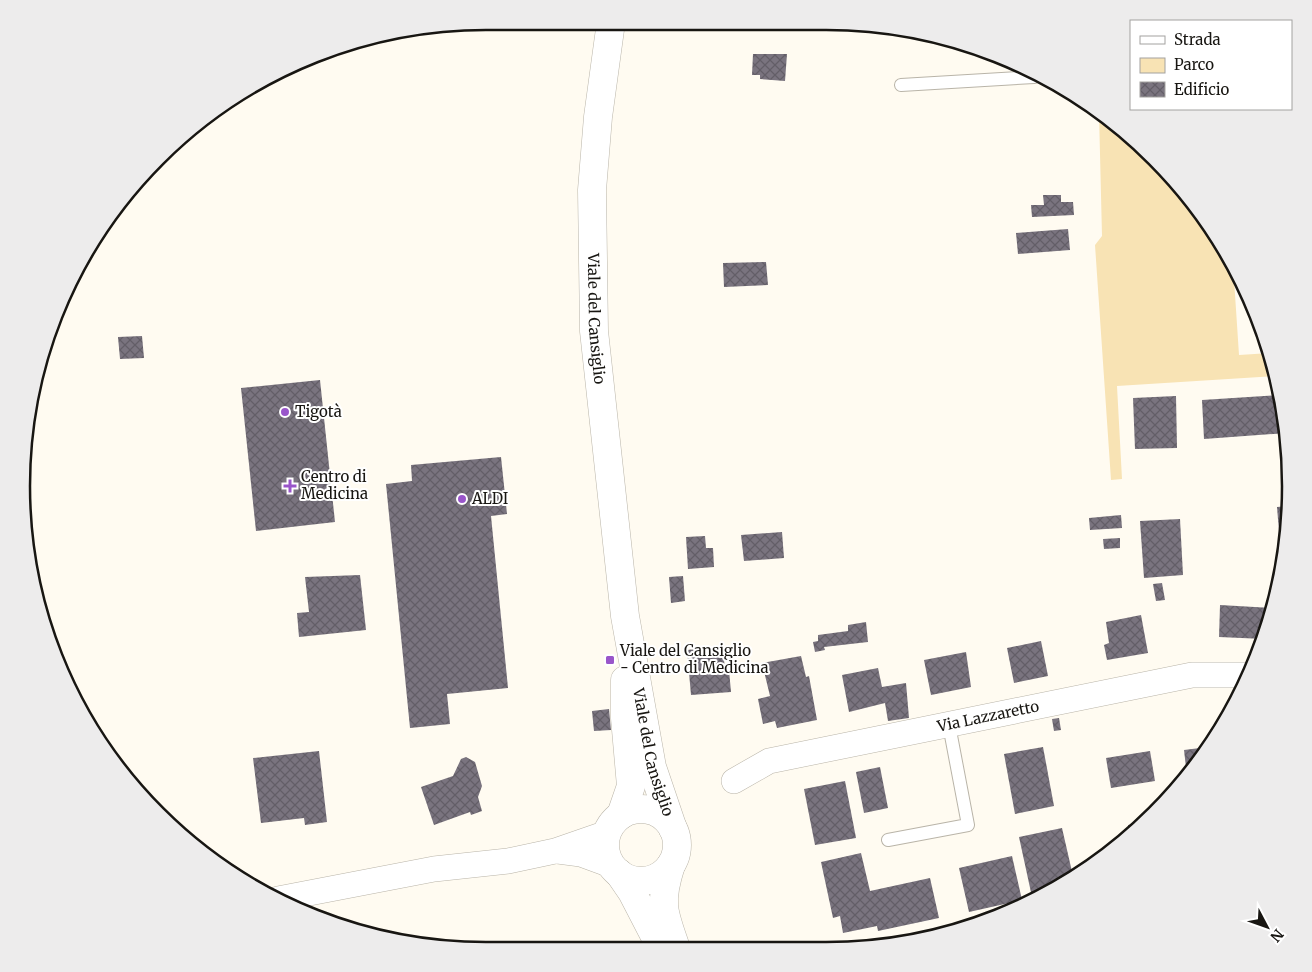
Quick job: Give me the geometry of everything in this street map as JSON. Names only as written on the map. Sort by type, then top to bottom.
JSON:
[{"type":"main road","name":"Viale del Cansiglio","points":[[610,30],[598,116],[592,190],[594,331],[625,616],[652,767],[673,829]]},
{"type":"main road","name":"Viale del Cansiglio","points":[[614,824],[628,800],[631,786],[625,718],[625,616]]},
{"type":"main road","points":[[657,942],[632,892],[606,855],[614,824],[631,810],[649,810],[666,819],[673,829],[676,847],[662,896],[663,907],[674,942]]},
{"type":"main road","points":[[615,869],[640,881],[662,874],[671,864]]},
{"type":"street","name":"Via Lazzaretto","points":[[734,781],[769,761],[1192,675],[1239,679]]},
{"type":"street","points":[[289,897],[434,870],[508,860],[555,851],[614,824]]},
{"type":"street","points":[[555,851],[581,854],[615,869]]},
{"type":"lane","points":[[901,85],[1029,77]]},
{"type":"lane","points":[[888,840],[968,825],[948,725]]},
{"type":"green space","points":[[1099,121],[1127,143],[1169,185],[1205,233],[1234,283],[1239,355],[1262,354],[1268,377],[1117,386],[1122,479],[1111,480],[1095,245],[1102,236]]},
{"type":"building","points":[[753,54],[787,54],[785,81],[760,79],[760,75],[752,75]]},
{"type":"building","points":[[1043,195],[1061,195],[1061,202],[1073,202],[1074,215],[1032,217],[1031,205],[1044,205]]},
{"type":"building","points":[[1068,229],[1070,250],[1018,254],[1016,233]]},
{"type":"building","points":[[766,262],[768,285],[724,287],[723,263]]},
{"type":"building","points":[[142,336],[144,358],[120,359],[118,337]]},
{"type":"building","points":[[320,380],[335,522],[256,531],[241,388]]},
{"type":"building","points":[[1273,395],[1279,434],[1204,439],[1202,400]]},
{"type":"building","points":[[1176,396],[1177,448],[1135,449],[1133,398]]},
{"type":"building","points":[[501,457],[507,514],[491,516],[508,688],[447,694],[450,724],[410,728],[386,484],[412,481],[411,465]]},
{"type":"building","points":[[1277,507],[1281,507],[1279,534]]},
{"type":"building","points":[[1121,515],[1122,528],[1090,530],[1089,518]]},
{"type":"building","points":[[1180,519],[1183,575],[1144,578],[1140,521]]},
{"type":"building","points":[[782,532],[784,558],[744,561],[741,535]]},
{"type":"building","points":[[705,536],[706,548],[713,548],[714,567],[688,569],[686,537]]},
{"type":"building","points":[[1120,538],[1120,548],[1104,549],[1103,539]]},
{"type":"building","points":[[360,575],[366,630],[299,637],[297,613],[309,612],[305,577]]},
{"type":"building","points":[[683,576],[685,601],[671,603],[669,577]]},
{"type":"building","points":[[1162,583],[1165,600],[1156,601],[1153,584]]},
{"type":"building","points":[[1220,605],[1265,608],[1256,639],[1219,637]]},
{"type":"building","points":[[1141,615],[1148,653],[1107,660],[1104,645],[1109,643],[1106,622]]},
{"type":"building","points":[[866,622],[868,642],[824,647],[825,650],[815,652],[813,642],[818,641],[818,635],[848,631],[848,625]]},
{"type":"building","points":[[1041,641],[1048,676],[1014,683],[1007,648]]},
{"type":"building","points":[[723,646],[725,671],[729,670],[731,692],[691,695],[687,650]]},
{"type":"building","points":[[966,652],[971,687],[931,695],[924,660]]},
{"type":"building","points":[[801,656],[806,677],[809,676],[817,720],[777,728],[775,721],[763,724],[758,699],[770,696],[762,663]]},
{"type":"building","points":[[878,668],[882,687],[906,683],[909,718],[888,721],[885,703],[849,712],[842,675]]},
{"type":"building","points":[[609,709],[611,730],[594,731],[592,711]]},
{"type":"building","points":[[1059,718],[1061,730],[1054,731],[1052,719]]},
{"type":"building","points":[[1043,747],[1054,806],[1015,814],[1004,754]]},
{"type":"building","points":[[1199,748],[1186,767],[1184,750]]},
{"type":"building","points":[[319,751],[327,822],[305,825],[304,818],[261,823],[253,758]]},
{"type":"building","points":[[1150,751],[1155,781],[1111,788],[1106,758]]},
{"type":"building","points":[[466,757],[475,762],[482,786],[478,797],[482,811],[471,815],[470,812],[434,825],[421,787],[453,776],[461,759]]},
{"type":"building","points":[[880,767],[888,808],[864,813],[856,772]]},
{"type":"building","points":[[845,781],[856,838],[815,845],[804,789]]},
{"type":"building","points":[[1062,828],[1072,870],[1031,893],[1019,837]]},
{"type":"building","points":[[861,853],[870,891],[930,878],[939,918],[878,931],[877,926],[843,933],[840,916],[833,918],[821,862]]},
{"type":"building","points":[[1012,856],[1022,898],[1011,902],[969,912],[959,868]]},
{"type":"place","name":"Tigotà","points":[[285,412]]},
{"type":"place","name":"Centro di Medicina","points":[[290,486]]},
{"type":"place","name":"ALDI","points":[[462,499]]},
{"type":"place","name":"Viale del Cansiglio - Centro di Medicina","points":[[610,660]]}]
